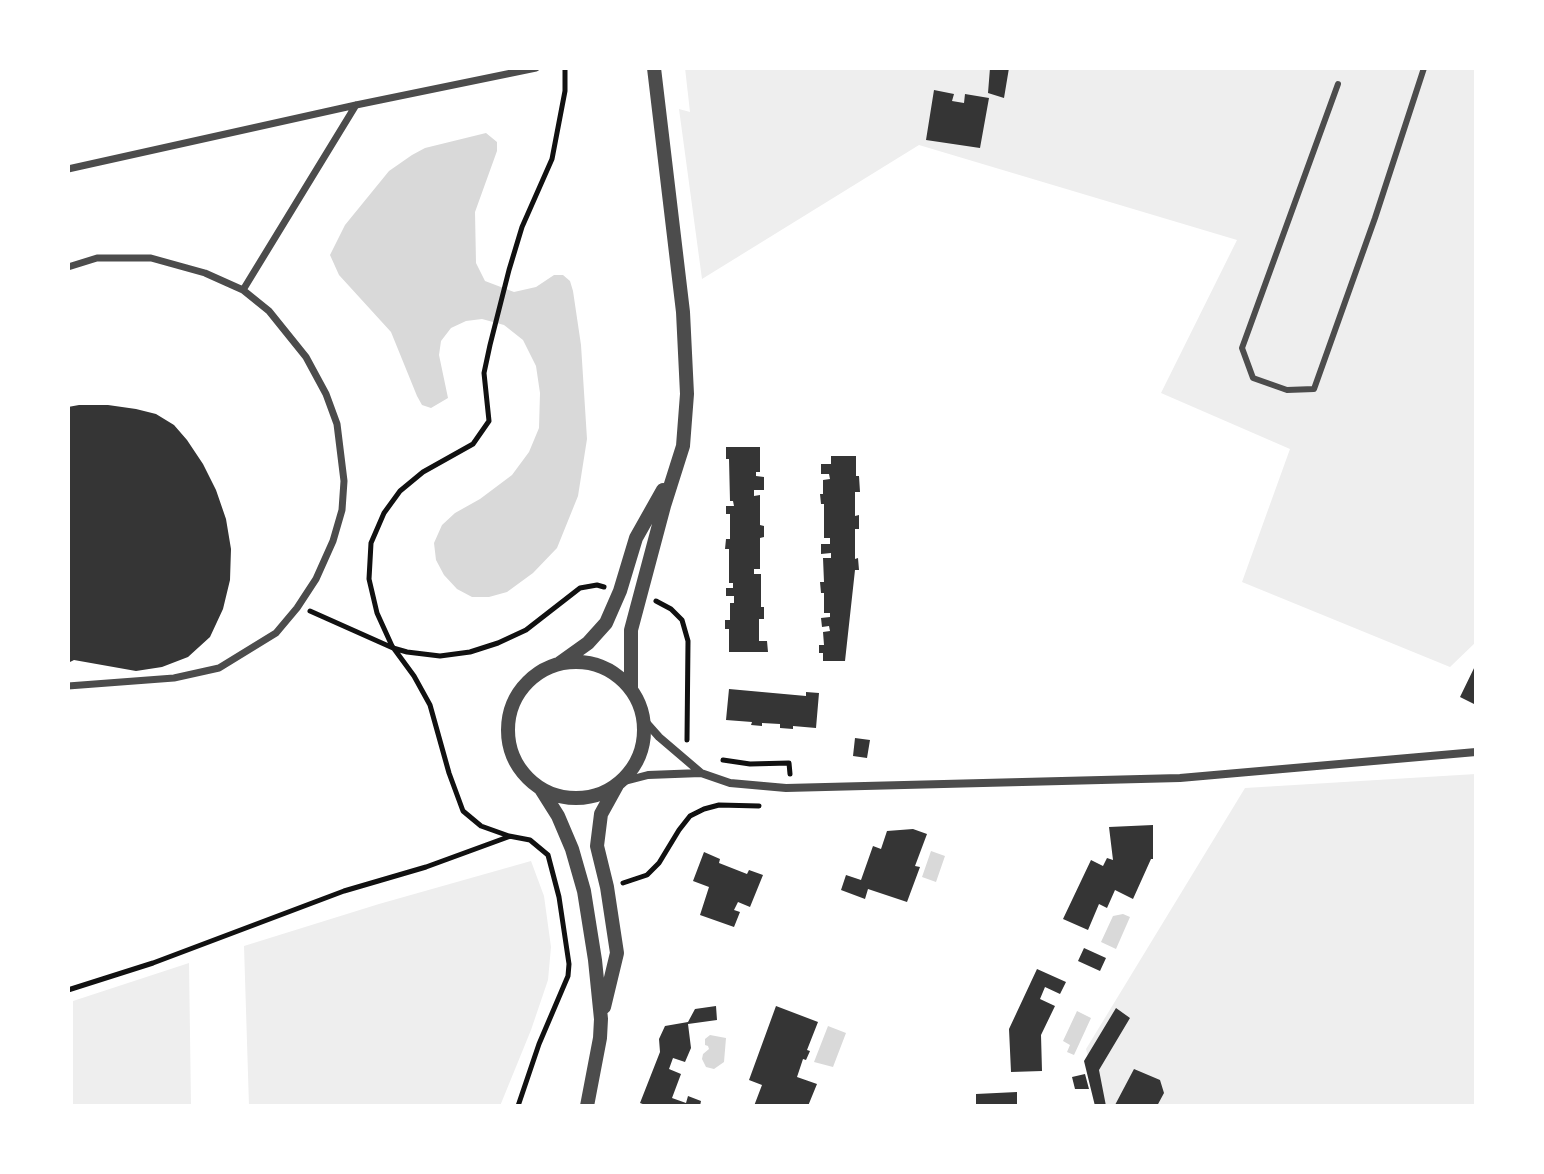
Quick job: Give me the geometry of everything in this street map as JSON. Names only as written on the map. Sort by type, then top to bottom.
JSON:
[{"type":"street","points":[[68,169],[536,68]]},
{"type":"street","points":[[601,1019],[617,953],[597,846],[601,814],[619,783],[635,766],[644,740],[642,714],[631,689],[631,630],[683,446],[687,394],[683,312],[654,68]]},
{"type":"street","points":[[243,290],[356,105]]},
{"type":"street","points":[[68,267],[97,258],[151,258],[205,273],[243,290],[269,311],[306,357],[326,394],[337,424],[344,481],[342,510],[333,541],[316,579],[276,633],[219,668],[174,678],[68,686]]},
{"type":"street","points":[[587,1106],[601,1019],[584,891],[572,849],[558,816],[541,789],[522,771],[510,747],[508,720],[518,695],[535,675],[559,664],[588,643],[606,623],[620,591],[636,538],[674,470]]},
{"type":"street","points":[[559,664],[586,662],[611,672],[631,689]]},
{"type":"street","points":[[643,719],[701,773]]},
{"type":"street","points":[[541,789],[566,798],[593,797],[619,783],[648,775],[701,773],[730,783],[786,788],[1164,778],[1476,752]]},
{"type":"lane","points":[[1338,84],[1242,348],[1253,378],[1287,390],[1314,389],[1424,68]]},
{"type":"path","points":[[518,1106],[539,1044],[568,976],[559,897],[548,855],[530,840],[481,826],[463,811],[430,705],[392,646],[377,613],[369,579],[371,543],[384,513],[400,491],[423,472],[473,444],[489,421],[484,373],[490,345],[522,227],[552,159],[565,91],[565,68]]},
{"type":"path","points":[[607,887],[647,875],[659,863],[690,816],[719,805],[763,806]]},
{"type":"path","points":[[68,990],[153,963],[344,891],[426,867],[509,836]]},
{"type":"path","points":[[559,897],[584,891]]},
{"type":"shaded area","points":[[685,68],[1476,68],[1476,642],[1450,667],[1242,582],[1290,449],[1161,393],[1237,240],[919,145],[702,279],[679,109],[690,112]]},
{"type":"shaded area","points":[[486,133],[497,142],[497,151],[475,212],[476,263],[485,281],[514,292],[536,287],[554,275],[563,275],[570,281],[581,345],[587,439],[578,496],[557,548],[533,573],[507,592],[489,597],[472,597],[457,589],[444,575],[436,560],[434,543],[442,525],[512,475],[529,452],[539,428],[540,393],[536,366],[523,340],[504,325],[482,319],[466,321],[451,328],[441,341],[439,355],[448,398],[431,408],[422,405],[391,332],[339,275],[330,255],[345,225],[389,171],[425,148]]},
{"type":"shaded area","points":[[1476,774],[1476,1106],[1101,1106],[1086,1049],[1245,788]]},
{"type":"shaded area","points":[[931,851],[945,856],[936,882],[922,877]]},
{"type":"shaded area","points":[[531,861],[544,896],[551,947],[548,980],[500,1106],[249,1106],[244,946]]},
{"type":"shaded area","points":[[1123,914],[1130,917],[1116,949],[1101,942],[1113,916]]},
{"type":"shaded area","points":[[189,963],[191,1106],[73,1106],[73,1001]]},
{"type":"shaded area","points":[[1077,1011],[1091,1018],[1074,1055],[1067,1052],[1070,1045],[1063,1041]]},
{"type":"shaded area","points":[[828,1026],[846,1033],[833,1067],[814,1062]]},
{"type":"shaded area","points":[[710,1035],[726,1038],[724,1062],[714,1069],[706,1067],[702,1059],[709,1049],[705,1039]]},
{"type":"building","points":[[990,68],[1009,68],[1004,98],[988,93]]},
{"type":"building","points":[[934,90],[954,94],[952,101],[964,103],[965,94],[989,98],[980,148],[926,140]]},
{"type":"building","points":[[68,407],[136,409],[156,414],[174,425],[203,464],[226,519],[231,549],[230,580],[223,609],[210,637],[188,657],[162,667],[136,671],[74,660],[68,663]]},
{"type":"building","points":[[726,447],[760,447],[760,472],[756,472],[756,476],[764,477],[764,490],[754,490],[754,496],[760,495],[760,525],[764,526],[764,537],[760,538],[760,569],[754,569],[754,574],[761,574],[761,607],[764,607],[764,619],[759,619],[759,641],[767,641],[768,652],[729,652],[729,629],[725,629],[725,620],[730,620],[730,603],[734,603],[734,596],[726,596],[726,588],[733,588],[733,583],[729,583],[729,549],[725,549],[726,539],[730,539],[730,514],[726,514],[726,506],[734,506],[730,501]]},
{"type":"building","points":[[831,456],[856,456],[856,476],[859,476],[860,492],[855,492],[855,516],[859,515],[859,529],[855,529],[855,559],[858,558],[859,570],[855,570],[845,661],[823,661],[823,653],[819,653],[819,645],[824,645],[823,632],[830,631],[829,626],[822,627],[821,618],[830,617],[830,613],[824,613],[824,593],[821,593],[820,582],[824,582],[823,558],[831,558],[831,553],[821,554],[821,544],[830,544],[830,538],[824,538],[824,504],[821,504],[820,494],[823,494],[823,480],[830,479],[829,474],[821,474],[821,464],[831,464]]},
{"type":"building","points":[[1476,664],[1476,705],[1460,697]]},
{"type":"building","points":[[729,689],[806,696],[806,692],[819,693],[816,728],[780,728],[780,724],[762,723],[762,726],[726,720]]},
{"type":"building","points":[[855,738],[870,740],[867,758],[853,756]]},
{"type":"building","points":[[1153,825],[1153,859],[1133,899],[1115,890],[1107,908],[1099,904],[1088,930],[1063,919],[1091,860],[1103,866],[1107,858],[1113,860],[1109,827]]},
{"type":"building","points":[[913,829],[927,834],[915,866],[920,867],[907,902],[868,889],[865,899],[841,890],[846,875],[861,880],[873,846],[881,849],[887,831]]},
{"type":"building","points":[[704,852],[720,859],[719,863],[747,874],[749,870],[763,875],[750,907],[738,902],[734,910],[740,912],[734,927],[700,915],[709,887],[693,881]]},
{"type":"building","points":[[1084,948],[1106,958],[1100,971],[1078,961]]},
{"type":"building","points":[[1037,969],[1066,982],[1060,994],[1045,987],[1040,999],[1055,1006],[1041,1035],[1042,1071],[1011,1072],[1009,1029]]},
{"type":"building","points":[[716,1006],[717,1020],[688,1024],[691,1048],[685,1062],[673,1058],[669,1069],[681,1074],[672,1098],[686,1103],[688,1096],[701,1101],[700,1106],[648,1106],[640,1103],[660,1052],[659,1039],[665,1026],[688,1022],[695,1009]]},
{"type":"building","points":[[776,1006],[818,1022],[807,1050],[810,1051],[806,1060],[803,1059],[797,1077],[817,1084],[808,1106],[754,1106],[762,1085],[749,1080]]},
{"type":"building","points":[[1116,1008],[1130,1018],[1099,1070],[1106,1106],[1095,1106],[1084,1061]]},
{"type":"building","points":[[1134,1069],[1160,1080],[1164,1093],[1157,1106],[1115,1105]]},
{"type":"building","points":[[1085,1074],[1089,1089],[1075,1089],[1072,1077]]},
{"type":"building","points":[[1017,1092],[1017,1106],[976,1106],[976,1094]]}]
